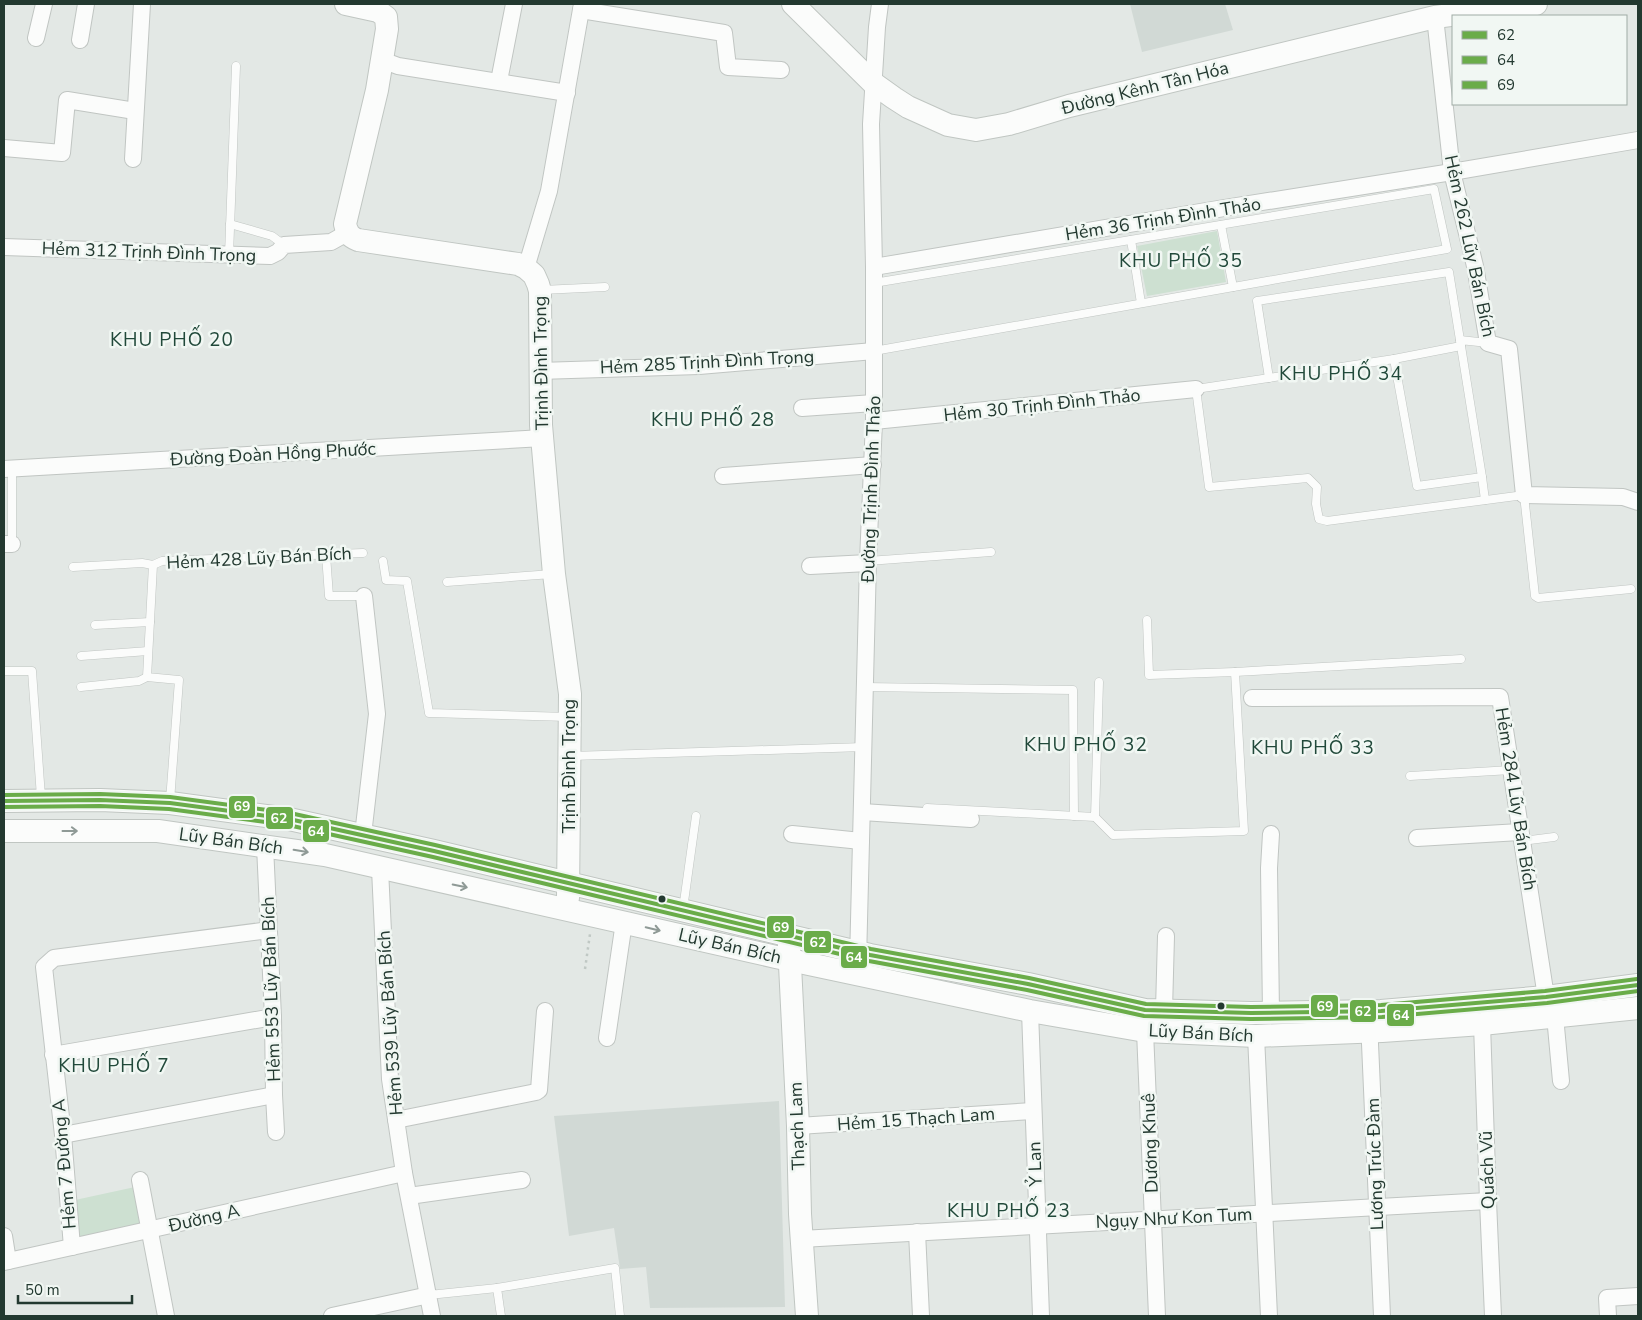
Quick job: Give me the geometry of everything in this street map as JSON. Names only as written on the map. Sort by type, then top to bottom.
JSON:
[{"type":"main road","points":[[346,4],[378,11],[386,17],[387,29],[382,60],[345,224],[347,233],[352,238],[358,240],[508,262],[526,268]]},
{"type":"main road","name":"Đường Kênh Tân Hóa","points":[[792,4],[874,74]]},
{"type":"main road","name":"Đường Kênh Tân Hóa","points":[[809,4],[874,74],[908,107],[948,125],[976,130],[1009,124],[1069,106],[1417,14],[1536,4]]},
{"type":"main road","name":"Trịnh Đình Trọng","points":[[526,268],[534,275],[540,291],[539,371],[542,438],[554,574],[570,694],[569,883],[567,909]]},
{"type":"main road","name":"Lũy Bán Bích","points":[[4,801],[100,800],[170,803],[289,819],[569,883],[788,936],[858,963],[1030,1011],[1146,1031],[1256,1036],[1369,1022],[1550,1007],[1638,1008]]},
{"type":"main road","points":[[42,801],[44,831]]},
{"type":"main road","name":"Lũy Bán Bích","points":[[4,831],[158,831],[325,855],[790,960],[858,963],[1028,984],[1145,1010],[1271,1013],[1369,1022],[1482,1024],[1638,986]]},
{"type":"main road","name":"Thạch Lam","points":[[788,936],[798,1126],[801,1239],[807,1316]]},
{"type":"street","points":[[36,38],[44,4]]},
{"type":"street","points":[[80,40],[86,4]]},
{"type":"street","points":[[132,159],[142,4]]},
{"type":"street","points":[[499,81],[514,4]]},
{"type":"street","name":"Đường Trịnh Đình Thảo","points":[[858,963],[868,562],[874,421],[874,267],[871,124],[876,27],[880,4]]},
{"type":"street","points":[[526,268],[549,191],[582,7],[724,33],[728,67],[781,70]]},
{"type":"street","name":"Hẻm 262 Lũy Bán Bích","points":[[1417,14],[1475,266],[1488,343],[1509,349],[1524,495]]},
{"type":"street","points":[[382,60],[398,66],[567,93]]},
{"type":"street","points":[[4,148],[62,153],[67,100],[135,111]]},
{"type":"street","name":"Hẻm 36 Trịnh Đình Thảo","points":[[874,267],[1638,140]]},
{"type":"street","name":"Hẻm 312 Trịnh Đình Trọng","points":[[4,246],[229,256],[270,256],[278,252],[284,245],[332,242],[347,233]]},
{"type":"street","name":"Hẻm 285 Trịnh Đình Trọng","points":[[539,371],[699,366],[874,351]]},
{"type":"street","name":"Hẻm 30 Trịnh Đình Thảo","points":[[874,421],[1203,388]]},
{"type":"street","points":[[802,408],[874,403]]},
{"type":"street","name":"Đường Đoàn Hồng Phước","points":[[8,469],[542,438]]},
{"type":"street","points":[[723,476],[873,465]]},
{"type":"street","points":[[1524,495],[1623,497],[1638,502]]},
{"type":"street","points":[[810,566],[868,562]]},
{"type":"street","points":[[363,835],[378,714],[364,596]]},
{"type":"street","name":"Hẻm 284 Lũy Bán Bích","points":[[1252,698],[1500,697],[1561,1081]]},
{"type":"street","points":[[862,808],[972,819]]},
{"type":"street","points":[[792,834],[861,841]]},
{"type":"street","points":[[1271,834],[1271,1013]]},
{"type":"street","points":[[1417,838],[1521,837]]},
{"type":"street","name":"Hẻm 553 Lũy Bán Bích","points":[[265,846],[276,1132]]},
{"type":"street","name":"Hẻm 539 Lũy Bán Bích","points":[[380,868],[390,1079],[404,1173],[432,1316]]},
{"type":"street","points":[[607,1038],[624,922]]},
{"type":"street","name":"Hẻm 7 Đường A","points":[[72,1247],[63,1135],[44,967],[54,958],[269,930]]},
{"type":"street","points":[[1164,1010],[1166,936]]},
{"type":"street","points":[[396,1120],[536,1092],[541,1088],[545,1010]]},
{"type":"street","name":"Ỷ Lan","points":[[1030,1011],[1042,1316]]},
{"type":"street","points":[[53,1055],[273,1016]]},
{"type":"street","name":"Lương Trúc Đàm","points":[[1369,1022],[1382,1316]]},
{"type":"street","name":"Quách Vũ","points":[[1482,1024],[1493,1316]]},
{"type":"street","name":"Dương Khuê","points":[[1146,1031],[1157,1316]]},
{"type":"street","points":[[1256,1036],[1269,1316]]},
{"type":"street","points":[[63,1135],[274,1095]]},
{"type":"street","name":"Hẻm 15 Thạch Lam","points":[[798,1126],[1033,1111]]},
{"type":"street","name":"Đường A","points":[[6,1262],[404,1173]]},
{"type":"street","points":[[140,1180],[166,1316]]},
{"type":"street","points":[[409,1196],[522,1180]]},
{"type":"street","name":"Ngụy Như Kon Tum","points":[[801,1239],[1488,1201]]},
{"type":"street","points":[[916,1232],[921,1316]]},
{"type":"street","points":[[4,1236],[6,1262]]},
{"type":"street","points":[[342,1315],[429,1295]]},
{"type":"street","points":[[1608,1316],[1607,1298],[1638,1296]]},
{"type":"lane","points":[[229,256],[236,66]]},
{"type":"lane","points":[[874,283],[1434,189],[1446,249],[874,351]]},
{"type":"lane","points":[[230,224],[272,236],[284,245]]},
{"type":"lane","points":[[1221,225],[1233,287]]},
{"type":"lane","points":[[1131,240],[1141,304]]},
{"type":"lane","points":[[1269,378],[1257,301],[1449,272],[1486,500]]},
{"type":"lane","points":[[540,291],[605,286]]},
{"type":"lane","points":[[1488,343],[1460,343],[1394,359],[1203,388],[1209,487],[1308,478],[1317,487],[1316,504],[1319,519],[1326,521],[1524,495],[1535,596],[1538,598],[1631,589]]},
{"type":"lane","points":[[1394,359],[1417,486],[1482,476]]},
{"type":"lane","points":[[8,469],[8,544]]},
{"type":"lane","points":[[868,562],[990,552]]},
{"type":"lane","name":"Hẻm 428 Lũy Bán Bích","points":[[147,677],[154,565],[162,561],[362,554]]},
{"type":"lane","points":[[326,555],[329,596],[364,596]]},
{"type":"lane","points":[[383,561],[386,580],[408,581],[429,713],[570,717]]},
{"type":"lane","points":[[73,567],[142,563],[154,565]]},
{"type":"lane","points":[[446,582],[554,574]]},
{"type":"lane","points":[[1147,620],[1149,675],[1461,659]]},
{"type":"lane","points":[[95,625],[150,622]]},
{"type":"lane","points":[[81,656],[148,652]]},
{"type":"lane","points":[[4,671],[32,671],[42,801]]},
{"type":"lane","points":[[862,808],[1095,818],[1113,835],[1244,831],[1236,672]]},
{"type":"lane","points":[[81,687],[139,681],[147,677],[179,680],[170,803]]},
{"type":"lane","points":[[1095,818],[1099,682]]},
{"type":"lane","points":[[865,687],[1073,690],[1074,816]]},
{"type":"lane","points":[[570,756],[864,747]]},
{"type":"lane","points":[[1410,776],[1511,770]]},
{"type":"lane","points":[[682,911],[696,816]]},
{"type":"lane","points":[[1521,837],[1554,837]]},
{"type":"lane","points":[[429,1295],[497,1288],[615,1268],[620,1316]]},
{"type":"lane","points":[[497,1288],[501,1316]]},
{"type":"path","points":[[585,969],[593,915]]},
{"type":"shaded area","points":[[1130,4],[1225,4],[1233,30],[1142,52]]},
{"type":"shaded area","points":[[779,1101],[785,1307],[650,1308],[646,1267],[620,1269],[614,1228],[569,1236],[554,1116]]},
{"type":"green space","points":[[1217,231],[1226,282],[1147,296],[1137,246]]},
{"type":"green space","points":[[135,1187],[143,1225],[78,1240],[75,1200]]},
{"type":"transit line","name":"69","points":[[4,795],[100,794],[170,797],[290,813],[435,845],[871,949],[1029,978],[1146,1004],[1251,1007],[1381,1005],[1545,991],[1637,979]]},
{"type":"transit line","name":"62","points":[[4,801],[100,800],[170,803],[289,819],[434,851],[870,955],[1028,984],[1145,1010],[1251,1013],[1381,1011],[1546,997],[1638,985]]},
{"type":"transit line","name":"64","points":[[4,807],[100,806],[169,809],[288,825],[433,857],[869,961],[1027,990],[1144,1016],[1251,1019],[1382,1017],[1547,1003],[1638,991]]},
{"type":"district","name":"KHU PHỐ 35","points":[[1181,261]]},
{"type":"district","name":"KHU PHỐ 20","points":[[172,340]]},
{"type":"district","name":"KHU PHỐ 34","points":[[1341,374]]},
{"type":"district","name":"KHU PHỐ 28","points":[[713,420]]},
{"type":"district","name":"KHU PHỐ 32","points":[[1086,745]]},
{"type":"district","name":"KHU PHỐ 33","points":[[1313,748]]},
{"type":"district","name":"KHU PHỐ 7","points":[[114,1066]]},
{"type":"district","name":"KHU PHỐ 23","points":[[1009,1211]]}]
